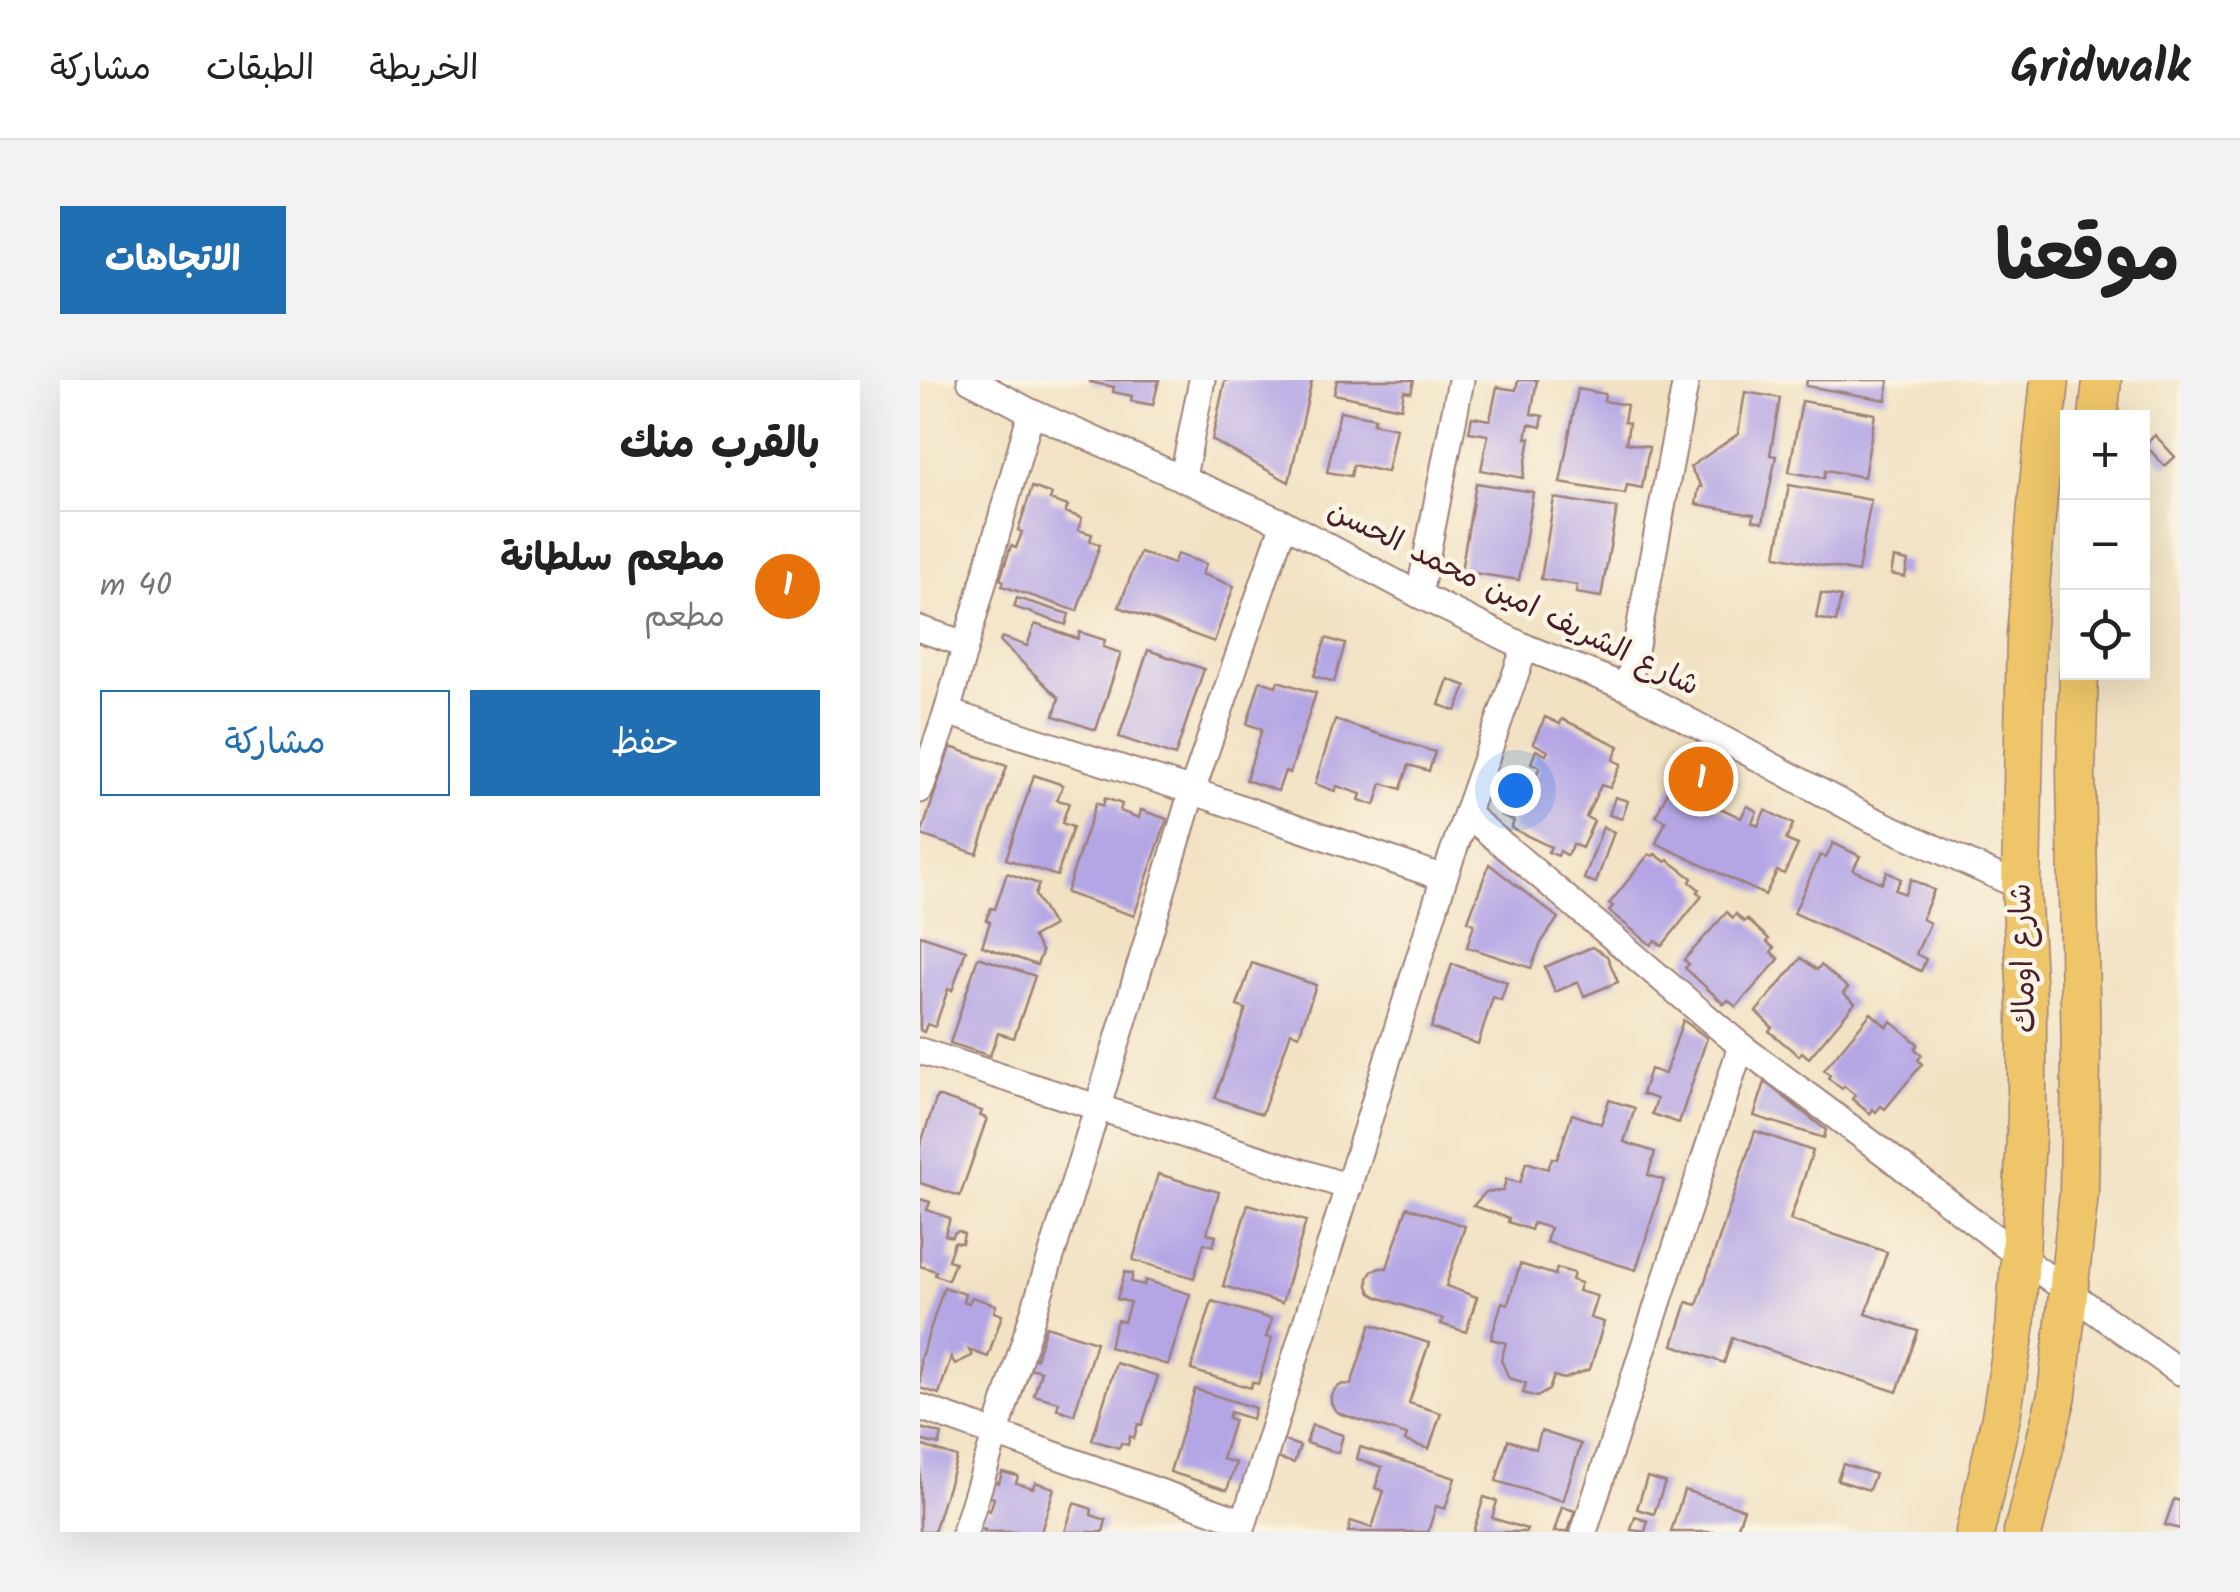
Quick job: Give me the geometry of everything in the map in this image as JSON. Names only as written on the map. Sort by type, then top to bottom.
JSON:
[{"type":"main road","name":"شارع اوماك","points":[[1975,1532],[2002,1417],[2015,1330],[2020,1257],[2028,1115],[2028,1000],[2021,887],[2026,636],[2050,380]]},
{"type":"main road","points":[[2099,410],[2102,380]]},
{"type":"main road","name":"شارع اوماك","points":[[2023,1532],[2057,1395],[2079,1193],[2079,680]]},
{"type":"street","name":"شارع الشريف امين محمد الحسن","points":[[970,380],[1032,412],[1284,523],[1525,647],[1628,688],[1871,819],[2021,887]]},
{"type":"street","points":[[1183,477],[1202,380]]},
{"type":"street","points":[[1419,595],[1461,380]]},
{"type":"street","points":[[1628,688],[1686,380]]},
{"type":"street","points":[[920,790],[947,712],[1032,412]]},
{"type":"street","points":[[966,1532],[1192,791],[1284,523]]},
{"type":"street","points":[[920,629],[965,644]]},
{"type":"street","points":[[920,1407],[997,1432],[1242,1527],[1444,878],[1525,647]]},
{"type":"street","points":[[947,712],[1444,878]]},
{"type":"street","points":[[1466,814],[1741,1046],[2020,1257],[2180,1372]]},
{"type":"street","points":[[1584,1532],[1741,1046]]},
{"type":"street","points":[[920,1051],[1348,1187]]},
{"type":"building","points":[[1090,380],[1159,380],[1153,405],[1131,401],[1132,396],[1113,392],[1114,387]]},
{"type":"building","points":[[1225,380],[1312,380],[1289,482],[1212,440]]},
{"type":"building","points":[[1337,380],[1414,380],[1411,392],[1404,391],[1401,408],[1334,394]]},
{"type":"building","points":[[1518,380],[1537,380],[1531,414],[1543,416],[1541,427],[1529,424],[1523,478],[1481,470],[1488,435],[1469,432],[1472,417],[1490,420],[1497,387],[1516,390]]},
{"type":"building","points":[[1807,380],[1889,380],[1886,400],[1806,386]]},
{"type":"building","points":[[1578,389],[1605,394],[1604,401],[1627,405],[1626,443],[1649,447],[1642,488],[1627,485],[1625,494],[1560,483]]},
{"type":"building","points":[[1745,392],[1780,398],[1770,455],[1776,456],[1763,522],[1753,520],[1754,514],[1696,504],[1702,487],[1690,467],[1738,434]]},
{"type":"building","points":[[1802,401],[1875,414],[1864,477],[1826,470],[1824,478],[1789,472]]},
{"type":"building","points":[[1340,411],[1375,418],[1373,423],[1396,428],[1387,472],[1353,465],[1351,476],[1327,472]]},
{"type":"building","points":[[2155,435],[2175,457],[2165,466],[2150,450],[2150,440]]},
{"type":"building","points":[[1476,483],[1533,492],[1519,580],[1461,571]]},
{"type":"building","points":[[1789,485],[1871,500],[1858,572],[1776,556]]},
{"type":"building","points":[[1032,487],[1052,494],[1050,500],[1068,506],[1065,512],[1082,518],[1078,530],[1092,534],[1090,541],[1100,545],[1077,611],[1002,586],[1004,581],[1000,579],[1011,546],[1016,548],[1022,532],[1018,530]]},
{"type":"building","points":[[1554,498],[1617,508],[1601,597],[1576,593],[1577,585],[1541,579]]},
{"type":"building","points":[[1140,552],[1173,564],[1177,554],[1206,564],[1202,574],[1234,586],[1214,642],[1119,607]]},
{"type":"building","points":[[1894,558],[1908,561],[1905,577],[1891,574]]},
{"type":"building","points":[[1821,593],[1841,597],[1836,622],[1816,618]]},
{"type":"building","points":[[1017,598],[1069,614],[1066,625],[1014,607]]},
{"type":"building","points":[[1035,624],[1078,639],[1080,632],[1105,640],[1103,647],[1121,653],[1096,730],[1054,716],[1059,698],[1000,641],[1002,637],[1027,646]]},
{"type":"building","points":[[1326,638],[1345,644],[1334,682],[1314,676]]},
{"type":"building","points":[[1148,650],[1204,669],[1175,756],[1119,737]]},
{"type":"building","points":[[1448,679],[1466,686],[1456,711],[1439,705]]},
{"type":"building","points":[[1260,681],[1276,686],[1278,681],[1316,693],[1290,773],[1285,771],[1278,791],[1246,780],[1262,729],[1247,724]]},
{"type":"building","points":[[1545,717],[1560,724],[1562,719],[1619,746],[1613,760],[1621,764],[1610,788],[1601,785],[1586,817],[1594,821],[1582,848],[1573,844],[1567,855],[1548,852],[1551,847],[1511,828],[1514,821],[1501,815],[1513,789],[1526,795],[1540,767],[1531,763],[1536,750],[1546,755],[1548,751],[1533,743]]},
{"type":"building","points":[[1335,720],[1435,752],[1429,771],[1409,765],[1401,789],[1382,783],[1375,805],[1359,800],[1361,794],[1315,784]]},
{"type":"building","points":[[950,747],[1007,766],[977,854],[921,835]]},
{"type":"building","points":[[1034,775],[1063,785],[1057,800],[1069,803],[1062,823],[1073,827],[1057,876],[1006,859]]},
{"type":"building","points":[[1695,777],[1721,790],[1714,805],[1741,818],[1747,806],[1757,811],[1752,823],[1758,826],[1765,810],[1793,824],[1786,840],[1798,845],[1784,874],[1777,871],[1765,895],[1656,843],[1666,821],[1656,816],[1671,785],[1688,793]]},
{"type":"building","points":[[1615,797],[1628,801],[1622,819],[1609,815]]},
{"type":"building","points":[[1105,798],[1122,804],[1120,811],[1139,818],[1141,810],[1167,819],[1134,916],[1066,893],[1096,803],[1103,806]]},
{"type":"building","points":[[1603,827],[1614,832],[1596,883],[1584,879]]},
{"type":"building","points":[[1833,843],[1860,856],[1853,870],[1882,883],[1887,872],[1901,879],[1895,890],[1905,894],[1911,879],[1934,890],[1922,919],[1930,923],[1916,954],[1926,959],[1921,971],[1794,913],[1820,855],[1826,858]]},
{"type":"building","points":[[1649,854],[1668,860],[1692,878],[1690,882],[1702,896],[1662,946],[1655,940],[1651,945],[1609,911],[1613,906],[1609,904]]},
{"type":"building","points":[[1489,864],[1558,918],[1541,943],[1531,968],[1467,947],[1474,924],[1468,921]]},
{"type":"building","points":[[1007,873],[1039,884],[1035,895],[1053,926],[1033,937],[1042,952],[1037,965],[982,946],[990,922],[986,920],[991,908],[995,909]]},
{"type":"building","points":[[1727,912],[1744,922],[1747,919],[1769,939],[1767,942],[1774,948],[1771,952],[1779,959],[1736,1007],[1728,1000],[1724,1004],[1685,968],[1689,964],[1684,960]]},
{"type":"building","points":[[920,935],[966,950],[935,1027],[927,1024],[924,1032],[920,1030]]},
{"type":"building","points":[[1592,947],[1607,956],[1618,982],[1584,996],[1578,982],[1555,992],[1545,967]]},
{"type":"building","points":[[978,957],[1035,976],[1014,1038],[998,1033],[990,1056],[950,1043]]},
{"type":"building","points":[[1801,958],[1817,970],[1821,965],[1848,988],[1843,993],[1855,1003],[1809,1058],[1802,1052],[1799,1056],[1769,1031],[1772,1027],[1756,1012]]},
{"type":"building","points":[[1252,963],[1316,985],[1299,1035],[1291,1032],[1262,1114],[1215,1098],[1246,1009],[1237,1006]]},
{"type":"building","points":[[1452,964],[1507,982],[1501,1000],[1493,997],[1478,1044],[1431,1028]]},
{"type":"building","points":[[1871,1013],[1887,1027],[1891,1021],[1918,1044],[1915,1049],[1922,1055],[1918,1060],[1922,1064],[1885,1109],[1881,1106],[1870,1114],[1852,1099],[1855,1095],[1828,1078],[1830,1075],[1824,1070]]},
{"type":"building","points":[[1683,1020],[1707,1038],[1679,1123],[1652,1114],[1657,1099],[1642,1094],[1650,1069],[1665,1074]]},
{"type":"building","points":[[1765,1082],[1826,1130],[1824,1138],[1754,1116]]},
{"type":"building","points":[[937,1096],[982,1111],[980,1116],[987,1118],[960,1196],[920,1183],[920,1146]]},
{"type":"building","points":[[1609,1100],[1635,1108],[1624,1142],[1655,1152],[1648,1175],[1664,1180],[1636,1270],[1546,1242],[1550,1228],[1533,1223],[1531,1230],[1473,1206],[1486,1192],[1503,1191],[1506,1179],[1520,1183],[1526,1162],[1548,1169],[1552,1158],[1557,1159],[1572,1114],[1601,1124]]},
{"type":"building","points":[[1755,1131],[1813,1151],[1790,1220],[1887,1252],[1866,1314],[1918,1331],[1897,1392],[1732,1338],[1724,1363],[1673,1345],[1687,1302],[1697,1305]]},
{"type":"building","points":[[1158,1174],[1219,1192],[1207,1233],[1216,1236],[1213,1246],[1204,1243],[1194,1278],[1133,1260]]},
{"type":"building","points":[[920,1199],[930,1202],[927,1210],[950,1218],[945,1235],[952,1237],[959,1231],[964,1234],[962,1243],[954,1242],[948,1260],[955,1262],[948,1280],[920,1266]]},
{"type":"building","points":[[1248,1204],[1306,1221],[1282,1303],[1223,1286]]},
{"type":"building","points":[[1407,1207],[1465,1226],[1446,1286],[1477,1297],[1466,1332],[1441,1324],[1443,1319],[1371,1293],[1368,1278],[1372,1271],[1387,1268]]},
{"type":"building","points":[[1520,1264],[1555,1275],[1557,1268],[1574,1273],[1572,1280],[1581,1283],[1578,1291],[1597,1296],[1590,1318],[1604,1322],[1590,1369],[1564,1379],[1554,1376],[1549,1390],[1537,1397],[1523,1393],[1526,1383],[1509,1378],[1501,1360],[1506,1343],[1491,1339],[1502,1302],[1508,1304]]},
{"type":"building","points":[[1125,1272],[1133,1274],[1131,1282],[1144,1285],[1145,1280],[1190,1294],[1168,1365],[1109,1347],[1117,1320],[1124,1322],[1130,1302],[1117,1299]]},
{"type":"building","points":[[944,1287],[965,1294],[963,1301],[969,1303],[972,1297],[996,1305],[994,1312],[1002,1315],[988,1357],[969,1350],[972,1356],[955,1364],[951,1357],[939,1394],[920,1388],[920,1360]]},
{"type":"building","points":[[1212,1301],[1272,1319],[1266,1337],[1272,1338],[1258,1384],[1252,1382],[1251,1388],[1191,1370]]},
{"type":"building","points":[[1371,1324],[1429,1343],[1409,1403],[1441,1413],[1429,1449],[1405,1441],[1407,1435],[1341,1414],[1331,1403],[1336,1388],[1351,1385]]},
{"type":"building","points":[[1046,1326],[1096,1342],[1074,1415],[1057,1409],[1059,1402],[1034,1395],[1041,1371],[1023,1366],[1025,1357],[1036,1359]]},
{"type":"building","points":[[1116,1363],[1158,1376],[1142,1425],[1138,1424],[1128,1445],[1121,1443],[1119,1448],[1092,1440]]},
{"type":"building","points":[[1195,1389],[1255,1408],[1252,1419],[1230,1412],[1228,1418],[1234,1420],[1222,1459],[1236,1463],[1227,1490],[1170,1472]]},
{"type":"building","points":[[1312,1425],[1343,1435],[1338,1453],[1306,1443]]},
{"type":"building","points":[[920,1428],[942,1434],[939,1445],[920,1440]]},
{"type":"building","points":[[1541,1431],[1581,1444],[1563,1501],[1496,1481],[1508,1440],[1536,1449]]},
{"type":"building","points":[[1282,1440],[1300,1446],[1294,1463],[1277,1458]]},
{"type":"building","points":[[920,1445],[957,1457],[934,1532],[920,1532]]},
{"type":"building","points":[[1360,1447],[1455,1478],[1445,1509],[1436,1506],[1428,1532],[1348,1532],[1351,1521],[1372,1528],[1384,1491],[1375,1488],[1382,1467],[1357,1459]]},
{"type":"building","points":[[1843,1464],[1875,1474],[1869,1490],[1837,1480]]},
{"type":"building","points":[[1002,1472],[1018,1476],[1016,1483],[1033,1488],[1035,1482],[1054,1488],[1041,1532],[984,1532],[979,1528],[984,1509],[990,1511],[994,1498],[987,1496],[991,1480],[999,1483]]},
{"type":"building","points":[[1647,1477],[1665,1482],[1654,1514],[1637,1509]]},
{"type":"building","points":[[1684,1490],[1744,1509],[1736,1532],[1671,1532]]},
{"type":"building","points":[[1484,1497],[1497,1501],[1492,1518],[1527,1529],[1526,1532],[1473,1532]]},
{"type":"building","points":[[2174,1499],[2180,1501],[2180,1529],[2165,1525]]},
{"type":"building","points":[[1074,1503],[1092,1509],[1091,1515],[1106,1520],[1103,1532],[1065,1532]]},
{"type":"building","points":[[1562,1507],[1575,1511],[1568,1532],[1554,1532]]},
{"type":"building","points":[[1635,1517],[1648,1521],[1645,1532],[1631,1530]]},
{"type":"place","name":"مطعم سلطانة","points":[[1701,779]]}]
